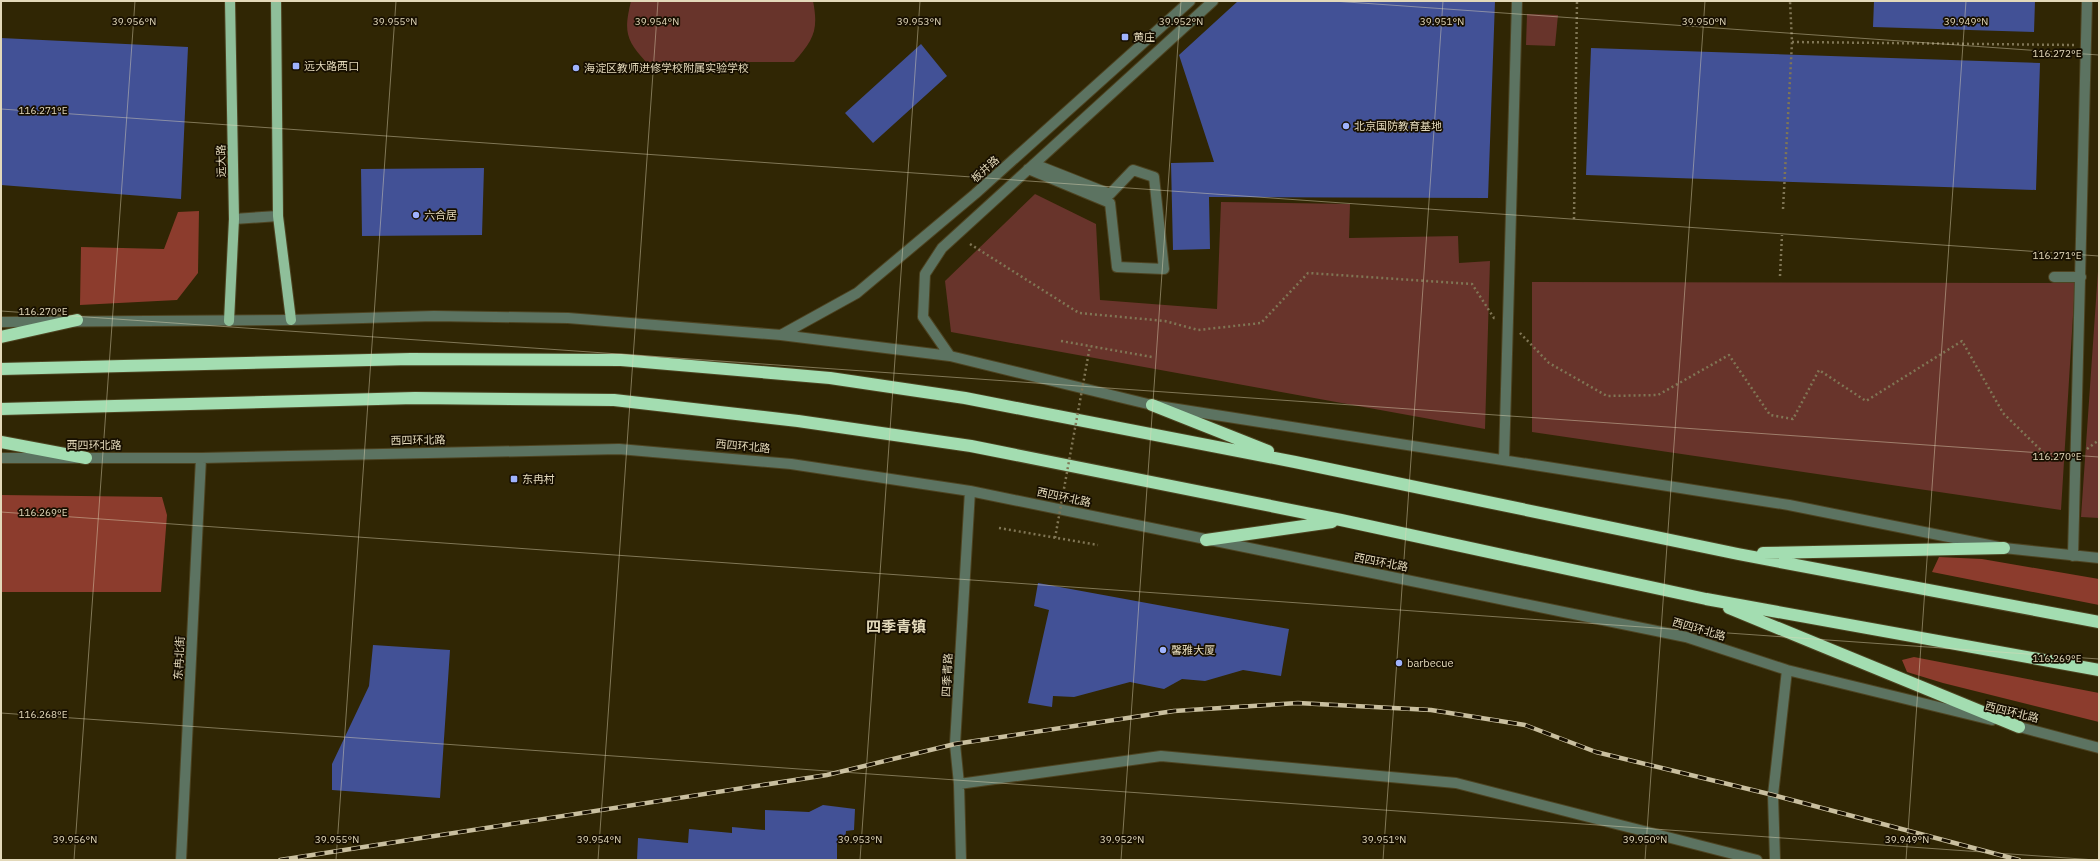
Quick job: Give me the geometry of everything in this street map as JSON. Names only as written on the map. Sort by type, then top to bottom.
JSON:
[{"type":"highway","points":[[1,337],[77,320]]},
{"type":"highway","points":[[1,369],[411,359],[620,360],[830,378],[957,396],[1295,462],[1738,554],[2099,622]]},
{"type":"highway","points":[[1,409],[415,398],[614,400],[798,421],[971,446],[1340,520],[1706,599],[2099,670]]},
{"type":"highway","points":[[1152,405],[1295,462]]},
{"type":"highway","points":[[1,442],[86,458]]},
{"type":"highway","points":[[1206,540],[1340,520]]},
{"type":"highway","points":[[1738,554],[2004,548]]},
{"type":"highway","points":[[1706,599],[2019,727]]},
{"type":"main road","name":"远大路","points":[[229,321],[234,219],[230,1]]},
{"type":"main road","points":[[276,1],[278,216],[291,320]]},
{"type":"street","name":"板井路","points":[[781,335],[857,293],[975,194],[1190,1]]},
{"type":"street","points":[[950,356],[923,317],[925,274],[942,248],[1213,1]]},
{"type":"street","points":[[1504,460],[1516,1]]},
{"type":"street","points":[[2073,556],[2087,1]]},
{"type":"street","points":[[1031,166],[1110,194],[1133,170],[1154,177],[1164,269],[1117,267],[1110,203],[1031,166]]},
{"type":"street","points":[[234,219],[278,216]]},
{"type":"street","points":[[2054,277],[2081,277]]},
{"type":"street","points":[[1,322],[77,320],[229,321],[397,316],[568,318],[781,335],[950,356],[1152,405],[1789,505],[2004,548],[2099,558]]},
{"type":"street","name":"西四环北路","points":[[1,458],[201,458],[619,449],[791,464],[970,491],[1686,637],[1787,670],[2099,748]]},
{"type":"street","name":"东冉北街","points":[[181,860],[201,458]]},
{"type":"street","name":"四季青路","points":[[961,860],[959,784],[955,744],[970,491]]},
{"type":"street","points":[[1775,860],[1773,795],[1787,670]]},
{"type":"street","points":[[959,784],[1161,756],[1448,783],[1757,860]]},
{"type":"path","points":[[1574,219],[1577,1]]},
{"type":"path","points":[[1783,208],[1792,42],[1790,1]]},
{"type":"path","points":[[1792,42],[2087,46]]},
{"type":"path","points":[[1780,276],[1782,235]]},
{"type":"path","points":[[970,244],[1079,313],[1165,321],[1198,330],[1262,323],[1308,273],[1472,284],[1494,318],[1508,320],[1549,363],[1607,396],[1658,395],[1729,355],[1770,415],[1793,419],[1819,370],[1866,400],[1962,341],[2003,413],[2050,458],[2076,457],[2099,440]]},
{"type":"path","points":[[1061,341],[1152,357]]},
{"type":"path","points":[[1055,538],[1090,346]]},
{"type":"path","points":[[999,528],[1098,545]]},
{"type":"shaded area","points":[[631,1],[813,1],[815,11],[815,28],[810,41],[794,62],[646,62],[630,41],[628,34],[627,20]]},
{"type":"shaded area","points":[[1527,14],[1558,15],[1555,46],[1526,45]]},
{"type":"shaded area","points":[[1035,194],[1096,224],[1100,300],[1217,309],[1221,202],[1350,204],[1349,238],[1458,236],[1459,263],[1490,261],[1485,429],[951,332],[945,281]]},
{"type":"shaded area","points":[[199,211],[198,273],[177,300],[80,305],[81,247],[164,249],[178,212]]},
{"type":"shaded area","points":[[2099,271],[2099,518],[2081,517]]},
{"type":"shaded area","points":[[1532,282],[2075,283],[2061,510],[1532,432]]},
{"type":"shaded area","points":[[1,495],[162,497],[167,515],[161,592],[1,592]]},
{"type":"shaded area","points":[[1939,557],[1982,559],[2099,579],[2099,605],[1932,572]]},
{"type":"shaded area","points":[[1914,657],[2099,693],[2099,722],[1943,683],[1907,672],[1902,660]]},
{"type":"building","name":"北京国防教育基地","points":[[1238,1],[1495,1],[1488,198],[1209,197],[1210,249],[1173,250],[1171,163],[1214,162],[1179,55]]},
{"type":"building","points":[[1874,1],[2035,1],[2034,32],[1873,27]]},
{"type":"building","points":[[1,38],[188,47],[181,199],[1,185]]},
{"type":"building","points":[[921,44],[947,76],[873,143],[845,113]]},
{"type":"building","points":[[1591,48],[2040,63],[2036,190],[1586,175]]},
{"type":"building","points":[[484,168],[482,235],[362,236],[361,169]]},
{"type":"building","name":"馨雅大厦","points":[[1038,583],[1289,629],[1281,676],[1243,670],[1205,681],[1182,679],[1164,689],[1130,682],[1074,697],[1053,696],[1052,707],[1028,703],[1049,610],[1034,606]]},
{"type":"building","points":[[373,645],[450,650],[440,798],[332,790],[332,764],[369,686]]},
{"type":"building","points":[[823,805],[855,809],[854,830],[846,831],[845,843],[837,844],[837,860],[637,860],[638,838],[688,843],[689,829],[732,833],[732,827],[765,830],[765,810],[809,812]]},
{"type":"railway","points":[[280,860],[827,775],[955,744],[1174,711],[1298,703],[1431,710],[1525,725],[1596,752],[1773,795],[2019,860]]},
{"type":"place","name":"黄庄","points":[[1125,37]]},
{"type":"place","name":"远大路西口","points":[[296,66]]},
{"type":"place","name":"海淀区教师进修学校附属实验学校","points":[[576,68]]},
{"type":"place","name":"北京国防教育基地","points":[[1346,126]]},
{"type":"place","name":"六合居","points":[[416,215]]},
{"type":"place","name":"东冉村","points":[[514,479]]},
{"type":"place","name":"馨雅大厦","points":[[1163,650]]},
{"type":"place","name":"barbecue","points":[[1399,663]]},
{"type":"district","name":"四季青镇","points":[[896,626]]}]
